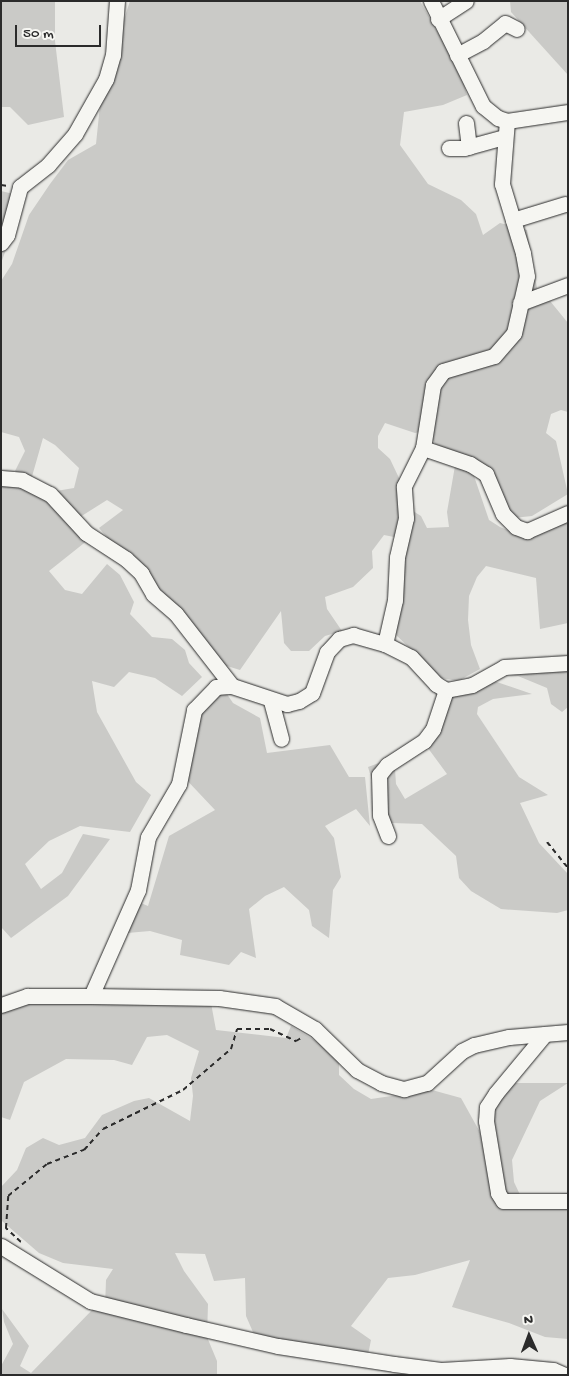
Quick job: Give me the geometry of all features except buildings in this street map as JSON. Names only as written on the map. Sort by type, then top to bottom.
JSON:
[{"type":"street","points":[[1,243],[7,235],[20,187],[48,165],[75,134],[106,79],[113,55],[116,1]]},
{"type":"street","points":[[431,1],[438,19],[483,106],[498,118],[507,121],[568,112]]},
{"type":"street","points":[[438,19],[466,1]]},
{"type":"street","points":[[457,55],[483,40],[505,23],[517,29]]},
{"type":"street","points":[[385,644],[395,600],[397,557],[406,518],[404,486],[423,448],[433,385],[443,371],[494,356],[505,347],[514,333],[526,276],[513,220],[502,184],[504,136],[507,121]]},
{"type":"street","points":[[466,123],[468,147]]},
{"type":"street","points":[[449,148],[468,147],[504,136]]},
{"type":"street","points":[[513,220],[565,204]]},
{"type":"street","points":[[520,304],[568,285]]},
{"type":"street","points":[[423,448],[470,464],[486,474],[503,514],[516,527],[527,531],[568,513]]},
{"type":"street","points":[[1,478],[22,480],[50,494],[86,533],[126,559],[182,622],[232,686]]},
{"type":"street","points":[[91,996],[138,890],[148,837],[179,784],[194,710],[216,686],[232,686],[271,701],[287,704],[312,693],[326,652],[339,639],[354,635],[385,644],[411,657],[436,684],[446,690],[472,685],[504,666],[568,664]]},
{"type":"street","points":[[388,836],[380,814],[379,775],[387,765],[424,741],[433,729],[446,690]]},
{"type":"street","points":[[271,701],[281,739]]},
{"type":"street","points":[[1,1005],[27,996],[91,996],[242,1000],[275,1006],[315,1029],[357,1070],[380,1083],[404,1089],[427,1084],[462,1051],[474,1045],[568,1032]]},
{"type":"street","points":[[545,1034],[496,1093],[487,1107],[486,1121],[498,1193],[503,1201],[568,1201]]},
{"type":"street","points":[[1,1246],[90,1301],[186,1325],[278,1346],[394,1364],[441,1370],[519,1367],[553,1370],[565,1375]]},
{"type":"path","points":[[547,842],[568,868]]},
{"type":"path","points":[[26,1246],[6,1228],[8,1196],[47,1164],[84,1150],[103,1129],[183,1090],[231,1049],[237,1029],[270,1029],[296,1041],[315,1029]]},
{"type":"shaded area","points":[[1,1],[55,1],[55,41],[64,117],[28,125],[10,107],[1,107]]},
{"type":"shaded area","points":[[130,1],[420,1],[460,71],[467,95],[443,105],[404,112],[400,145],[428,184],[461,200],[476,214],[483,235],[500,223],[527,230],[538,294],[546,296],[568,323],[568,412],[561,410],[551,414],[546,433],[556,441],[568,494],[532,516],[513,518],[465,456],[435,444],[428,430],[415,433],[385,423],[378,436],[378,448],[390,459],[399,478],[400,503],[421,516],[427,528],[449,527],[447,512],[456,460],[474,476],[489,520],[500,527],[525,537],[568,515],[568,623],[540,629],[536,578],[486,566],[477,577],[469,596],[468,620],[471,645],[480,669],[458,681],[441,678],[394,633],[394,537],[384,535],[372,551],[373,568],[353,587],[325,597],[327,609],[342,631],[325,636],[309,651],[291,651],[284,643],[281,611],[240,670],[214,662],[99,528],[123,510],[107,500],[80,517],[50,492],[74,488],[79,468],[55,445],[43,438],[31,480],[15,471],[25,451],[19,437],[1,432],[1,281],[12,264],[29,215],[50,184],[68,160],[96,144],[102,86]]},
{"type":"shaded area","points":[[510,1],[568,1],[568,75],[511,12]]},
{"type":"shaded area","points":[[1,191],[26,197],[1,263]]},
{"type":"shaded area","points":[[1,477],[30,489],[93,536],[49,571],[65,590],[82,594],[107,564],[120,575],[134,602],[130,614],[152,637],[172,639],[185,650],[189,663],[202,677],[182,696],[155,678],[129,672],[114,687],[92,681],[97,712],[136,782],[151,795],[130,832],[80,826],[49,841],[25,864],[41,889],[62,873],[83,834],[110,839],[68,896],[11,938],[1,927]]},
{"type":"shaded area","points":[[568,667],[568,707],[562,712],[551,704],[547,688],[518,676],[503,674]]},
{"type":"shaded area","points":[[494,681],[532,694],[493,699],[478,707],[477,714],[519,777],[548,795],[520,803],[539,843],[568,874],[568,910],[557,913],[501,909],[471,891],[459,878],[456,856],[422,824],[392,823],[383,833],[372,810],[372,780],[368,767],[387,760],[395,769],[396,784],[405,799],[447,774],[422,740],[449,696]]},
{"type":"shaded area","points":[[223,688],[233,703],[260,718],[267,753],[330,745],[349,777],[365,777],[370,826],[356,809],[325,826],[334,838],[341,877],[333,890],[329,938],[312,926],[309,910],[284,887],[265,896],[249,909],[256,958],[241,952],[229,965],[180,955],[182,940],[150,931],[116,934],[131,899],[148,906],[169,836],[215,810],[181,774],[188,727]]},
{"type":"shaded area","points":[[10,1002],[211,1003],[216,1030],[286,1038],[291,1026],[339,1055],[339,1075],[354,1089],[371,1099],[432,1090],[461,1098],[486,1143],[488,1110],[504,1083],[568,1083],[540,1101],[512,1160],[514,1182],[522,1199],[568,1193],[568,1339],[545,1337],[509,1323],[452,1307],[470,1260],[415,1275],[388,1278],[351,1326],[371,1340],[368,1355],[256,1339],[246,1316],[245,1278],[214,1281],[205,1254],[175,1253],[184,1271],[208,1304],[207,1337],[217,1361],[217,1375],[1,1375],[1,1366],[13,1344],[4,1322],[2,1309],[29,1346],[20,1366],[31,1373],[94,1308],[105,1307],[106,1280],[113,1269],[63,1263],[39,1253],[2,1221],[1,1187],[17,1170],[26,1148],[43,1138],[59,1145],[85,1138],[102,1115],[134,1101],[149,1098],[190,1121],[193,1096],[191,1078],[199,1051],[167,1035],[147,1037],[132,1065],[114,1060],[66,1059],[24,1082],[10,1120],[1,1117],[1,1009]]}]
